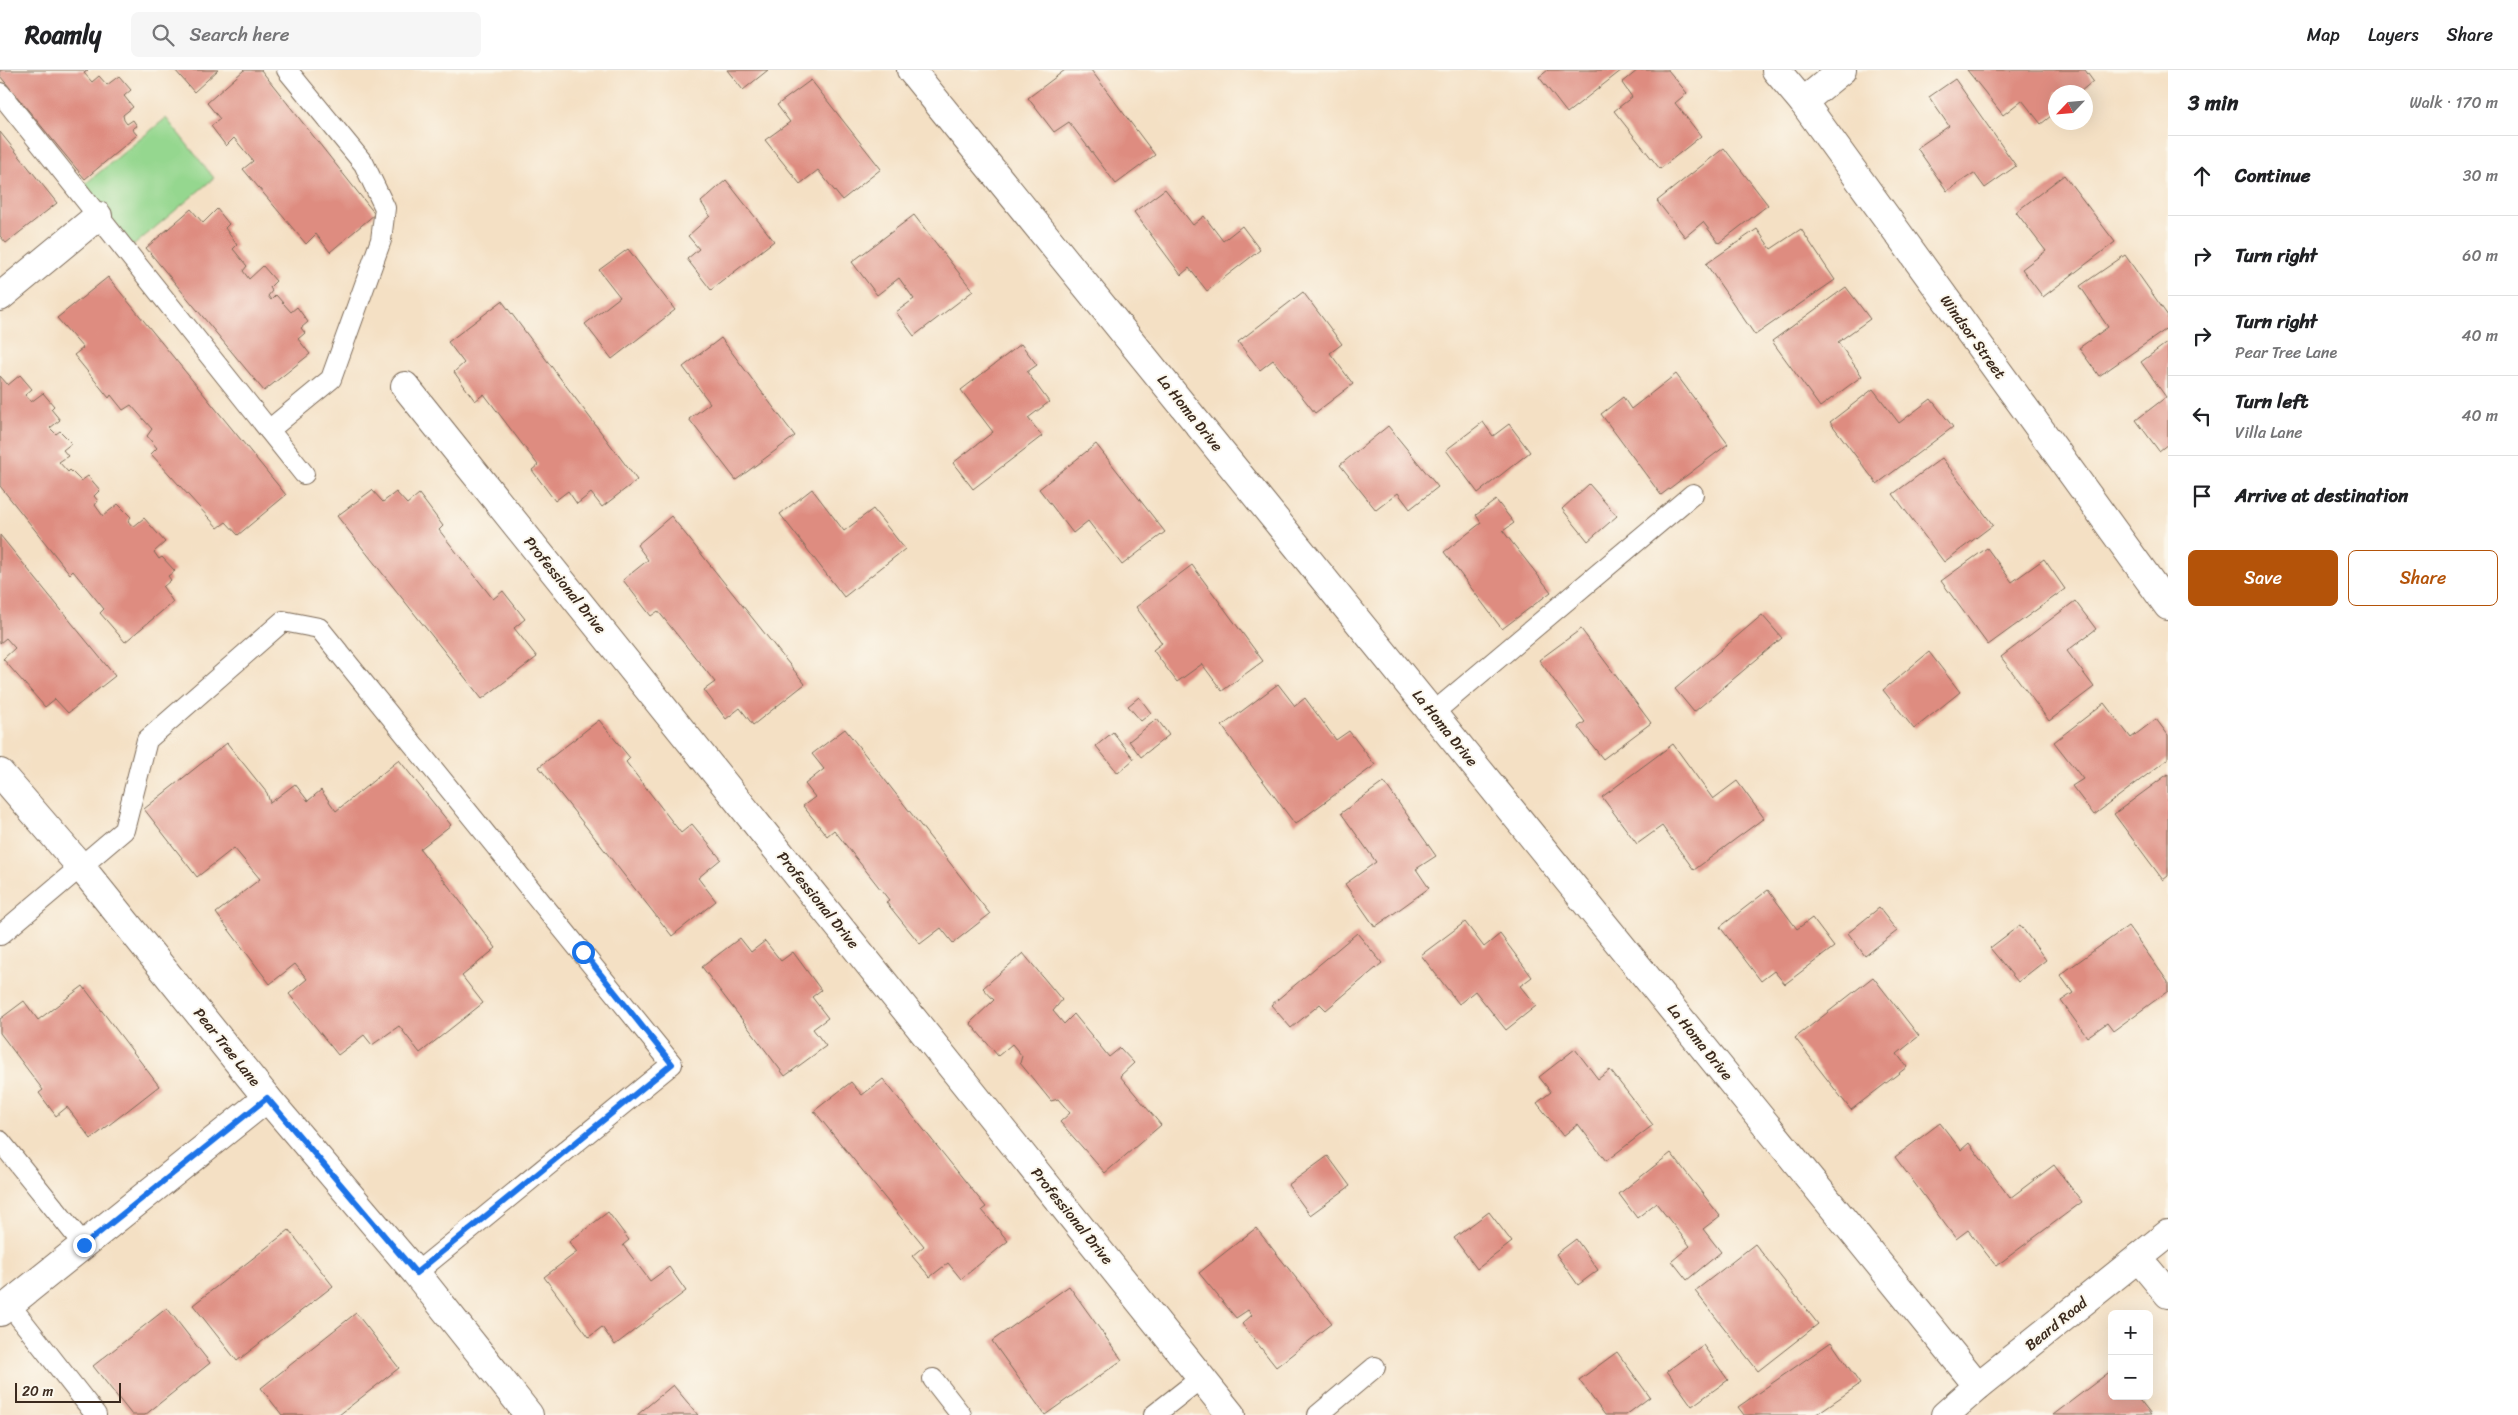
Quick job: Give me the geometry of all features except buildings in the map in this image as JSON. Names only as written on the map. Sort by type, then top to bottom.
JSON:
[{"type":"street","name":"La Homa Drive","points":[[911,70],[1978,1386]]},
{"type":"street","name":"Windsor Street","points":[[1776,70],[1803,102],[2168,606]]},
{"type":"street","points":[[1803,102],[1842,70]]},
{"type":"street","points":[[0,297],[98,216]]},
{"type":"street","name":"Professional Drive","points":[[405,386],[1231,1415]]},
{"type":"street","name":"Pear Tree Lane","points":[[0,773],[81,867],[267,1098],[416,1273],[529,1415]]},
{"type":"street","points":[[5,1308],[267,1098]]},
{"type":"street","name":"Beard Road","points":[[1945,1415],[1978,1386],[2168,1234]]},
{"type":"street","points":[[2138,1258],[2168,1294]]},
{"type":"lane","points":[[269,430],[331,379],[381,240],[385,208],[364,164],[287,70]]},
{"type":"lane","points":[[0,94],[304,474]]},
{"type":"lane","points":[[1432,713],[1693,494]]},
{"type":"lane","points":[[0,935],[124,830],[147,740],[284,621],[318,628],[672,1064],[416,1273]]},
{"type":"lane","points":[[0,1141],[84,1245]]},
{"type":"lane","points":[[5,1308],[96,1415]]},
{"type":"lane","points":[[1318,1415],[1375,1368]]},
{"type":"lane","points":[[1154,1415],[1201,1378]]},
{"type":"lane","points":[[933,1380],[961,1415]]},
{"type":"green space","points":[[166,118],[214,178],[133,246],[85,184]]},
{"type":"route","points":[[84,1245],[267,1098],[416,1273],[672,1064],[583,952]]}]
